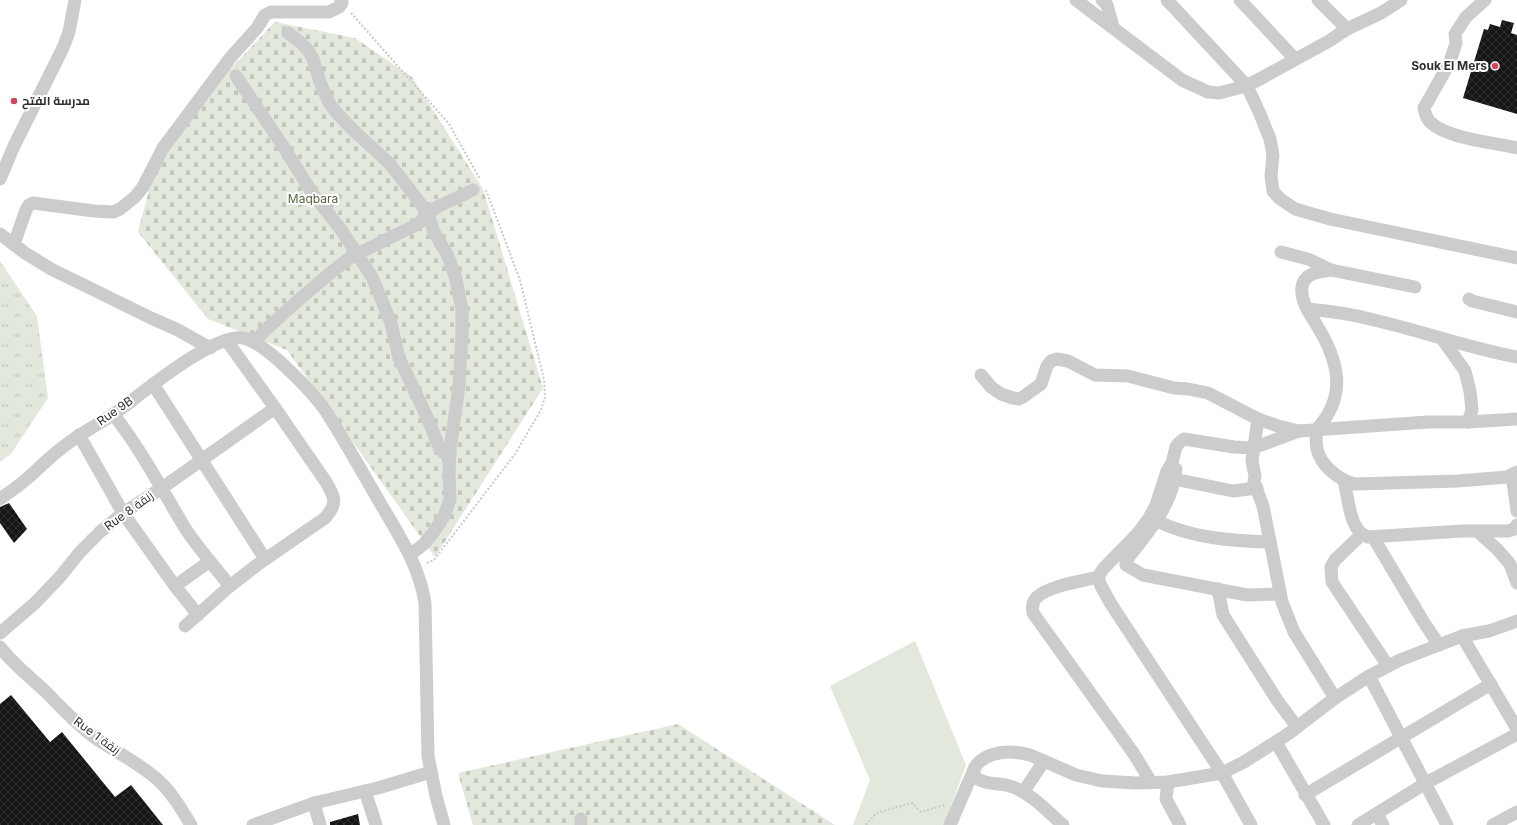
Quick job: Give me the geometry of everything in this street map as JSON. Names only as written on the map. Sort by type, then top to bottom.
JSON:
[{"type":"street","points":[[0,179],[14,146],[63,48],[69,32],[74,0]]},
{"type":"street","points":[[1076,0],[1169,71],[1196,87],[1208,92],[1219,93],[1247,86],[1401,0]]},
{"type":"street","points":[[1167,0],[1247,86],[1270,139],[1273,155],[1271,176],[1273,191],[1279,198],[1301,212],[1517,258]]},
{"type":"street","points":[[1240,0],[1295,59]]},
{"type":"street","points":[[1318,0],[1347,30]]},
{"type":"street","points":[[1485,0],[1466,17],[1455,34],[1456,43],[1450,62],[1424,108],[1424,112],[1430,123],[1443,130],[1465,137],[1517,148]]},
{"type":"street","points":[[14,244],[20,225],[29,205],[33,203],[113,212],[120,209],[135,197],[143,187],[163,148],[231,57],[257,28],[265,15],[271,12],[329,12],[339,7],[342,2]]},
{"type":"street","points":[[1107,2],[1113,27]]},
{"type":"street","points":[[288,33],[300,42],[313,59],[320,82],[329,103],[352,130],[389,163],[428,214],[434,232],[448,256],[456,279],[462,310],[462,333],[458,386],[450,453],[450,499],[446,512],[433,533],[424,544],[410,555]]},
{"type":"street","points":[[236,76],[281,143],[312,194],[339,226],[372,277],[391,323],[399,358],[428,417],[439,447],[444,453],[450,453]]},
{"type":"street","points":[[255,342],[262,332],[314,286],[357,253],[418,224],[433,209],[480,186]]},
{"type":"street","points":[[0,234],[56,272],[178,330],[210,348]]},
{"type":"street","points":[[1281,252],[1308,259],[1330,270],[1415,287]]},
{"type":"street","points":[[1330,270],[1317,272],[1309,276],[1302,286],[1302,293],[1307,309],[1321,331],[1331,352],[1336,380],[1336,394],[1333,406],[1330,413],[1316,430],[1317,451],[1323,461],[1336,476],[1344,482],[1364,484],[1437,482],[1507,477],[1515,474],[1517,511]]},
{"type":"street","points":[[1469,299],[1517,312]]},
{"type":"street","points":[[1307,309],[1374,320],[1443,340],[1517,357]]},
{"type":"street","points":[[233,339],[255,342],[286,367],[308,389],[323,407],[410,555],[416,568],[425,602],[428,756],[444,825]]},
{"type":"street","points":[[186,626],[230,586],[265,559],[325,518],[335,503],[333,494],[326,482],[276,408],[233,339]]},
{"type":"street","name":"Rue 9B","points":[[0,499],[28,478],[63,446],[113,414],[185,362],[210,348],[233,339]]},
{"type":"street","points":[[1443,340],[1465,371],[1470,391],[1472,410],[1468,422]]},
{"type":"street","points":[[981,375],[1001,394],[1019,399],[1024,398],[1041,384],[1050,361],[1062,360],[1073,363],[1095,375],[1128,376],[1174,388],[1208,393],[1258,419],[1299,431],[1428,422],[1468,422],[1517,419]]},
{"type":"street","points":[[153,384],[265,559]]},
{"type":"street","name":"Rue 8 زنقة","points":[[0,634],[34,604],[59,578],[80,552],[100,532],[123,513],[162,488],[276,408]]},
{"type":"street","points":[[113,414],[162,488],[186,529],[230,586]]},
{"type":"street","points":[[1258,419],[1252,461],[1255,476],[1254,482],[1263,506],[1280,594],[1294,632],[1335,698]]},
{"type":"street","points":[[1151,782],[1134,754],[1033,613],[1033,603],[1036,598],[1045,592],[1098,577],[1103,569],[1143,527],[1156,505],[1167,471],[1172,463],[1176,446],[1184,439],[1234,448],[1253,448],[1299,431]]},
{"type":"street","points":[[79,435],[123,513],[175,586],[198,615]]},
{"type":"street","points":[[1172,463],[1176,469],[1169,500],[1156,521],[1128,558],[1126,565],[1143,575],[1218,590],[1247,595],[1280,594]]},
{"type":"street","points":[[1174,480],[1233,491],[1257,488]]},
{"type":"street","points":[[1344,482],[1353,522],[1356,528],[1368,536],[1439,645]]},
{"type":"street","points":[[1156,521],[1170,527],[1226,540],[1270,542]]},
{"type":"street","points":[[1388,666],[1332,582],[1331,567],[1334,560],[1368,536],[1508,531],[1514,529],[1517,525]]},
{"type":"street","points":[[1477,531],[1497,549],[1510,564],[1517,583]]},
{"type":"street","points":[[175,586],[210,561]]},
{"type":"street","points":[[1098,577],[1100,586],[1111,604],[1222,773],[1251,825]]},
{"type":"street","points":[[1218,590],[1223,615],[1297,727]]},
{"type":"street","points":[[950,825],[974,770],[982,760],[1001,753],[1022,753],[1088,778],[1118,782],[1168,782],[1222,773],[1244,762],[1276,742],[1335,698],[1369,676],[1388,666],[1462,636],[1489,631],[1517,621]]},
{"type":"street","points":[[1462,636],[1517,729]]},
{"type":"street","name":"Rue 1 زنقة","points":[[0,647],[18,668],[46,692],[78,724],[95,737],[147,770],[160,781],[191,825]]},
{"type":"street","points":[[1369,676],[1402,736],[1447,825]]},
{"type":"street","points":[[1305,795],[1491,684]]},
{"type":"street","points":[[1358,825],[1426,784],[1517,734]]},
{"type":"street","points":[[1276,742],[1305,795],[1324,825]]},
{"type":"street","points":[[1024,791],[1044,761]]},
{"type":"street","points":[[974,770],[974,777],[983,782],[1002,784],[1024,791],[1063,825]]},
{"type":"street","points":[[257,824],[314,804],[394,784],[431,772]]},
{"type":"street","points":[[1168,782],[1166,799],[1180,825]]},
{"type":"street","points":[[365,791],[376,825]]},
{"type":"street","points":[[314,804],[320,825]]},
{"type":"street","points":[[1492,825],[1517,812]]},
{"type":"street","points":[[1377,814],[1383,825]]},
{"type":"path","points":[[342,2],[449,124],[473,164],[480,186],[520,280],[544,380],[545,397],[541,410],[515,454],[434,560],[416,568]]},
{"type":"path","points":[[866,825],[876,813],[912,803],[921,812],[960,800]]},
{"type":"green space","name":"Maqbara","points":[[275,22],[355,38],[412,77],[483,189],[543,388],[435,557],[287,350],[208,319],[138,232],[162,141]]},
{"type":"green space","points":[[0,261],[37,316],[48,398],[11,454],[0,462]]},
{"type":"green space","points":[[915,641],[966,765],[944,825],[853,825],[870,780],[830,686]]},
{"type":"green space","points":[[678,724],[835,825],[473,825],[458,773]]},
{"type":"building","name":"Souk El Mers","points":[[1502,20],[1514,23],[1511,33],[1517,35],[1517,114],[1463,98],[1484,29],[1488,30],[1490,24],[1500,27]]},
{"type":"building","points":[[9,503],[27,529],[14,543],[0,523],[0,507]]},
{"type":"building","points":[[11,695],[50,742],[62,732],[115,797],[131,785],[163,825],[0,825],[0,704]]},
{"type":"building","points":[[358,814],[360,825],[330,825],[330,822]]},
{"type":"place","name":"Souk El Mers","points":[[1495,66]]},
{"type":"place","name":"مدرسة الفتح","points":[[14,101]]}]
